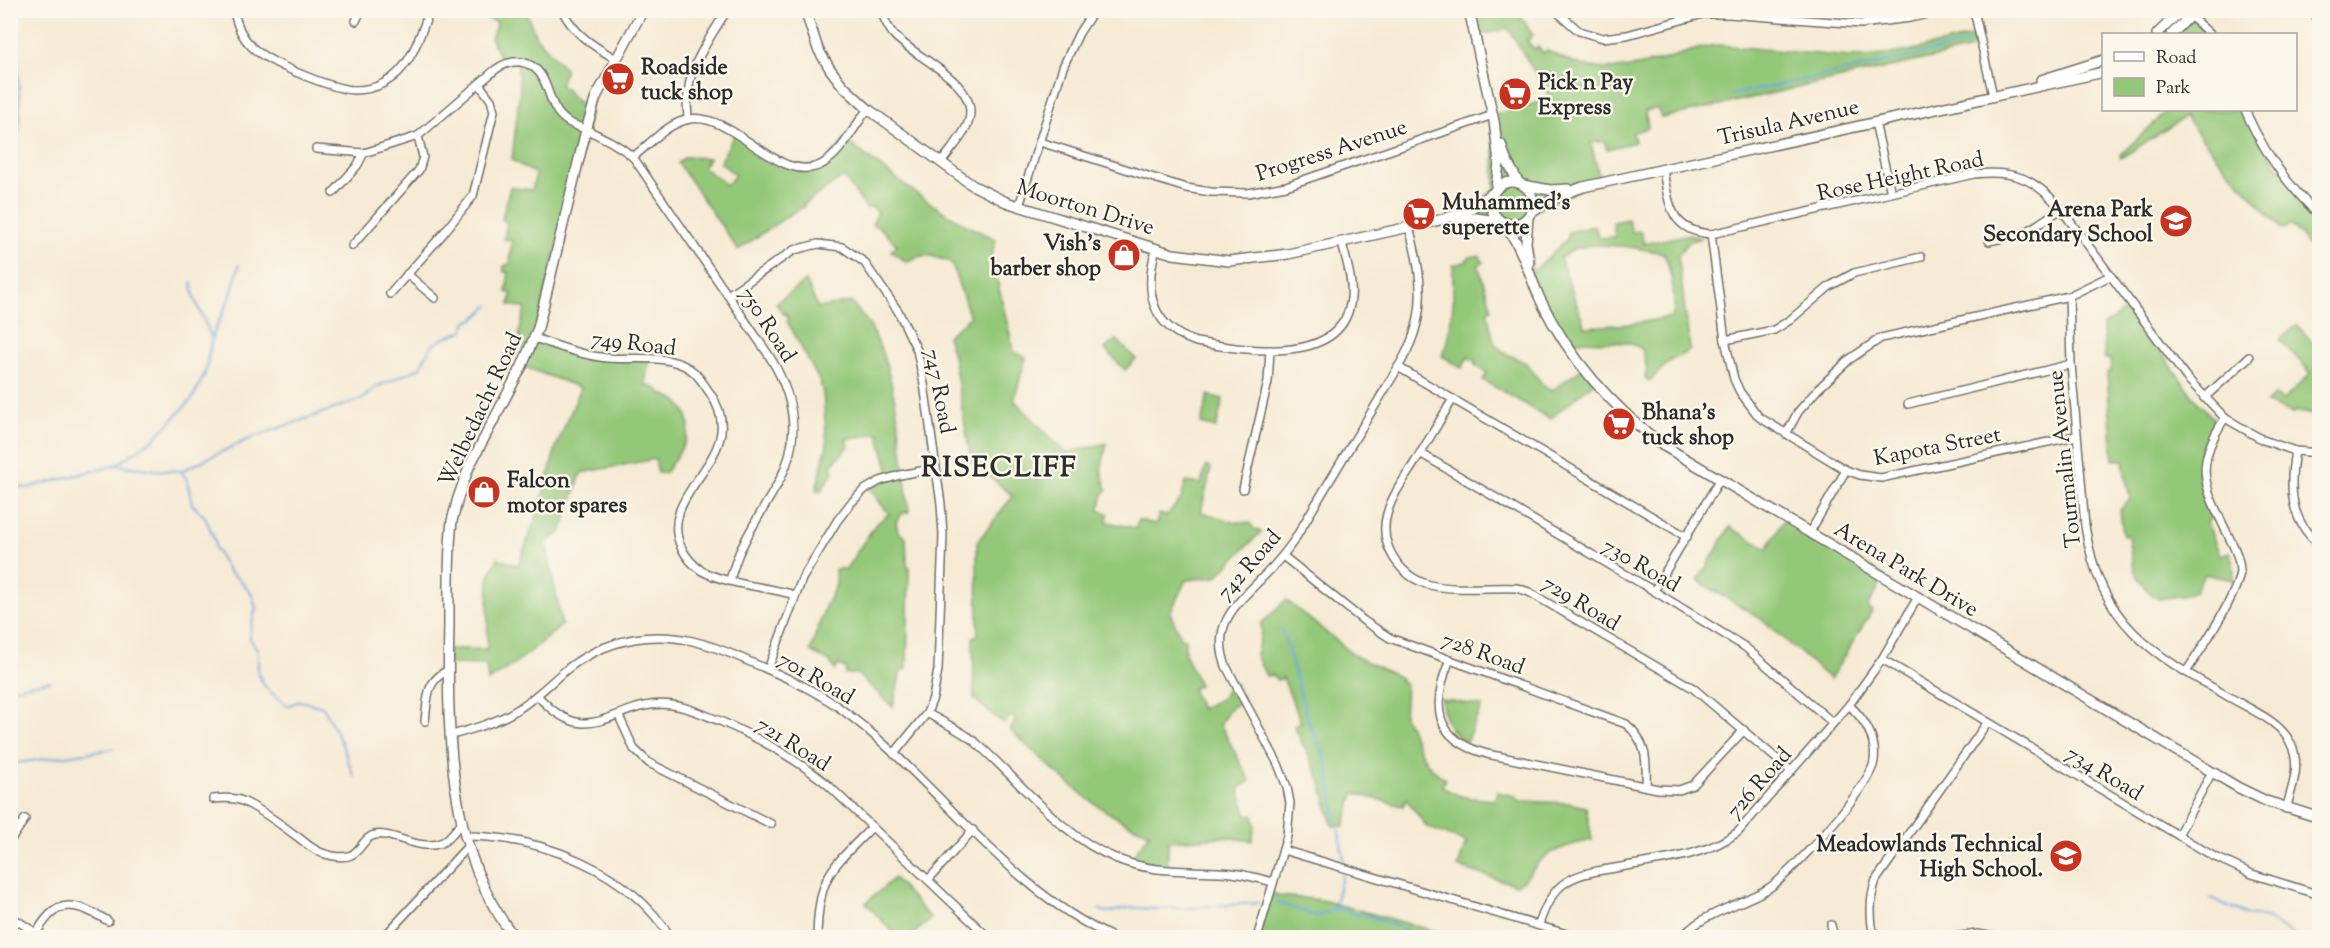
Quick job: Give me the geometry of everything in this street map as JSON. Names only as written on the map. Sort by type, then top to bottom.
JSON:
[{"type":"street","points":[[234,10],[239,28],[247,41],[266,58],[334,86],[356,90],[377,86],[397,75],[406,65],[430,10]]},
{"type":"street","points":[[356,21],[361,10]]},
{"type":"street","points":[[562,10],[581,37],[615,58]]},
{"type":"street","name":"Welbedacht Road","points":[[515,938],[479,877],[464,836],[448,699],[450,544],[458,498],[469,467],[534,338],[596,97],[615,58],[643,10]]},
{"type":"street","points":[[688,120],[687,92],[691,74],[727,10]]},
{"type":"street","name":"Moorton Drive","points":[[805,10],[812,35],[824,61],[843,86],[868,109],[941,162],[988,194],[1156,249],[1229,261],[1267,258],[1436,221],[1466,212],[1495,190]]},
{"type":"street","points":[[881,10],[894,34],[958,85],[967,97],[970,112],[968,122],[941,162]]},
{"type":"street","points":[[1019,206],[1063,67],[1079,33],[1094,10]]},
{"type":"street","name":"Arena Park Drive","points":[[1469,10],[1506,160],[1533,198],[1526,243],[1533,282]]},
{"type":"street","points":[[1555,10],[1579,31],[1603,38],[1627,35],[1703,14],[1848,24],[1878,23],[1909,14],[1945,10]]},
{"type":"street","points":[[1974,10],[1997,95]]},
{"type":"street","points":[[2314,10],[2319,35]]},
{"type":"street","points":[[2158,33],[2188,12]]},
{"type":"street","points":[[2173,33],[2188,12]]},
{"type":"street","points":[[2188,12],[2209,33]]},
{"type":"street","name":"Trisula Avenue","points":[[1997,95],[2102,60]]},
{"type":"street","name":"750 Road","points":[[418,136],[504,64],[513,62],[526,64],[542,75],[560,116],[569,123],[614,142],[633,157],[728,295],[784,381],[790,398],[793,430],[784,471],[742,546],[730,579]]},
{"type":"street","name":"Trisula Avenue","points":[[1530,214],[1561,195],[1582,188],[2102,72]]},
{"type":"street","points":[[390,294],[464,207],[475,190],[494,111],[491,100],[479,84]]},
{"type":"street","points":[[633,157],[663,132],[688,120],[708,120],[787,164],[804,169],[822,164],[829,159],[868,109]]},
{"type":"street","points":[[2246,111],[2273,160],[2295,190],[2319,216]]},
{"type":"street","name":"Progress Avenue","points":[[1040,142],[1186,188],[1211,192],[1248,193],[1286,186],[1494,118]]},
{"type":"street","name":"Arena Park Drive","points":[[1494,118],[1499,163],[1490,205],[1492,212],[1520,248],[1542,302],[1566,345],[1600,390],[1646,432],[1720,479],[2212,772],[2266,801],[2319,818]]},
{"type":"street","points":[[1875,122],[1891,193]]},
{"type":"street","points":[[316,149],[364,153],[418,136],[423,157],[419,170],[352,246]]},
{"type":"street","points":[[333,193],[357,166],[364,153]]},
{"type":"street","name":"Rose Height Road","points":[[1663,170],[1671,207],[1679,224],[1697,233],[1711,234],[1974,174],[2000,173],[2033,182],[2061,209],[2204,398],[2224,418],[2263,440],[2295,451],[2319,453]]},
{"type":"street","points":[[1495,190],[1507,182],[1521,184]]},
{"type":"street","name":"Trisula Avenue","points":[[1521,184],[1550,190],[1582,188]]},
{"type":"street","points":[[1989,241],[2025,233],[2061,209]]},
{"type":"street","points":[[1502,222],[1518,224],[1530,214]]},
{"type":"street","name":"Moorton Drive","points":[[1436,221],[1467,218],[1502,222]]},
{"type":"street","name":"742 Road","points":[[1257,938],[1290,825],[1290,804],[1287,787],[1278,764],[1226,666],[1222,654],[1221,638],[1225,621],[1234,606],[1283,556],[1398,367],[1416,328],[1420,306],[1419,274],[1408,227]]},
{"type":"street","name":"Kapota Street","points":[[1711,234],[1725,340],[1734,379],[1746,402],[1759,417],[1846,470],[1881,478],[2076,436]]},
{"type":"street","points":[[1156,249],[1149,277],[1151,295],[1157,311],[1167,326],[1186,339],[1196,342],[1270,350],[1320,343],[1334,334],[1344,320],[1352,295],[1342,243]]},
{"type":"street","name":"747 Road","points":[[728,295],[786,255],[802,247],[818,244],[835,245],[850,251],[864,262],[898,311],[917,350],[936,468],[943,535],[939,649],[936,687],[927,713],[894,754]]},
{"type":"street","points":[[1725,340],[1774,330],[1790,320],[1830,286],[1854,273],[1921,258]]},
{"type":"street","points":[[407,274],[435,298]]},
{"type":"street","points":[[1786,434],[1798,412],[1818,388],[1850,359],[1881,338],[2069,296],[2110,276]]},
{"type":"street","name":"Tourmalin Avenue","points":[[2069,296],[2076,436],[2086,538],[2102,588],[2114,610],[2134,635],[2166,660],[2269,719],[2287,736],[2296,766],[2286,809]]},
{"type":"street","name":"749 Road","points":[[534,338],[580,354],[601,358],[670,361],[684,366],[697,375],[719,406],[723,428],[719,446],[677,517],[677,533],[685,555],[703,571],[795,595]]},
{"type":"street","points":[[1243,489],[1268,382],[1270,350]]},
{"type":"street","points":[[2204,398],[2249,357]]},
{"type":"street","points":[[1908,404],[2072,364]]},
{"type":"street","points":[[1398,367],[1686,537]]},
{"type":"street","name":"729 Road","points":[[1452,399],[1394,498],[1385,524],[1386,540],[1391,554],[1406,573],[1433,586],[1517,588],[1529,592],[1693,688],[1791,771]]},
{"type":"street","points":[[2186,672],[2233,593],[2239,576],[2237,554],[2213,503],[2205,475],[2205,460],[2209,444],[2224,418]]},
{"type":"street","points":[[2295,451],[2291,485],[2295,511],[2307,533],[2319,545]]},
{"type":"street","name":"730 Road","points":[[1420,453],[1745,647],[1833,723]]},
{"type":"street","points":[[768,669],[795,595],[815,557],[855,498],[889,477],[936,468]]},
{"type":"street","points":[[1810,532],[1846,470]]},
{"type":"street","points":[[1654,591],[1720,479]]},
{"type":"street","name":"728 Road","points":[[1283,556],[1381,633],[1607,715],[1626,724],[1639,737],[1646,751],[1647,787]]},
{"type":"street","name":"726 Road","points":[[1539,924],[1552,896],[1562,885],[1575,877],[1696,853],[1728,840],[1747,824],[1849,705],[1882,659],[1918,597]]},
{"type":"street","name":"701 Road","points":[[452,735],[506,716],[592,653],[626,641],[647,638],[668,637],[696,640],[768,669],[837,706],[894,754],[1027,881],[1053,902],[1115,938]]},
{"type":"street","points":[[1450,659],[1439,689],[1438,706],[1445,726],[1454,739],[1462,745],[1487,754],[1647,787],[1679,790],[1693,785],[1744,730]]},
{"type":"street","name":"734 Road","points":[[1882,659],[2232,866],[2319,895]]},
{"type":"street","points":[[425,721],[432,682],[448,670]]},
{"type":"street","name":"721 Road","points":[[537,695],[556,713],[580,723],[599,722],[650,705],[673,705],[687,708],[772,746],[803,765],[929,879],[989,938]]},
{"type":"street","points":[[1683,938],[1696,922],[1749,900],[1783,877],[1866,782],[1874,762],[1874,743],[1863,721],[1849,705]]},
{"type":"street","points":[[927,713],[971,739],[1061,823],[1102,852],[1146,868],[1174,872],[1228,872],[1273,882]]},
{"type":"street","points":[[619,716],[634,749],[649,764],[771,824]]},
{"type":"street","points":[[1874,938],[1871,905],[1876,880],[1987,723]]},
{"type":"street","points":[[2178,835],[2212,772]]},
{"type":"street","points":[[213,799],[238,799],[314,849],[346,858],[355,854],[372,835],[386,835],[411,842],[434,844],[447,839],[462,822]]},
{"type":"street","points":[[10,841],[25,819]]},
{"type":"street","points":[[817,938],[819,898],[826,879],[840,860],[872,827]]},
{"type":"street","points":[[929,879],[973,830]]},
{"type":"street","points":[[464,836],[515,839],[536,843],[579,862],[626,888],[652,912],[671,938]]},
{"type":"street","points":[[383,938],[467,847]]},
{"type":"street","points":[[1283,850],[1580,938]]},
{"type":"street","points":[[10,916],[35,935],[51,914],[68,905],[85,908],[108,921]]},
{"type":"street","points":[[1831,925],[1834,938]]},
{"type":"street","points":[[1945,938],[1977,934],[2001,938]]},
{"type":"green space","points":[[481,11],[526,11],[536,37],[566,70],[560,84],[590,114],[534,338],[569,350],[649,360],[645,384],[678,402],[683,408],[689,425],[681,450],[665,473],[658,473],[655,459],[581,473],[561,533],[546,542],[562,625],[519,661],[488,681],[486,665],[448,664],[448,649],[487,649],[489,576],[498,558],[518,566],[540,507],[556,447],[581,388],[522,366],[526,356],[519,334],[525,308],[509,305],[512,294],[506,292],[509,272],[504,272],[504,266],[511,263],[512,241],[504,239],[507,223],[502,219],[510,187],[532,190],[536,174],[512,160],[520,90],[517,62],[503,64],[491,39],[497,22],[480,16]]},
{"type":"green space","points":[[1471,11],[1517,11],[1533,35],[1527,41],[1534,49],[1538,47],[1543,53],[1547,50],[1573,63],[1612,69],[1640,66],[1718,45],[1866,57],[1912,50],[1973,36],[1976,48],[1661,118],[1658,108],[1645,111],[1648,128],[1633,132],[1635,142],[1607,149],[1604,141],[1591,143],[1601,184],[1582,188],[1533,212],[1529,219],[1532,273],[1568,238],[1568,232],[1595,226],[1598,238],[1615,237],[1613,222],[1628,219],[1632,232],[1641,231],[1644,244],[1690,234],[1700,238],[1688,242],[1678,255],[1690,350],[1670,361],[1649,381],[1645,377],[1647,369],[1642,349],[1630,343],[1564,340],[1505,225],[1482,220],[1466,211],[1495,189],[1493,115],[1551,99],[1508,28],[1477,36]],"holes":[[[1592,245],[1624,246],[1663,253],[1672,285],[1674,304],[1672,317],[1631,324],[1585,327],[1560,258],[1574,249]]]},
{"type":"green space","points":[[2191,16],[2209,33],[2174,33]]},
{"type":"green space","points":[[2167,111],[2246,111],[2273,159],[2319,216],[2319,253],[2314,247],[2311,249],[2291,224],[2283,230],[2221,162],[2185,117],[2121,158],[2120,155]]},
{"type":"green space","points":[[735,134],[797,168],[823,164],[845,140],[936,207],[975,230],[996,239],[991,259],[1002,269],[995,271],[1014,352],[1026,357],[1014,400],[1066,453],[1107,443],[1101,470],[1107,490],[1103,494],[1099,511],[1108,513],[1107,522],[1136,528],[1138,520],[1156,524],[1159,514],[1166,516],[1181,499],[1186,482],[1201,484],[1206,466],[1211,468],[1201,512],[1233,522],[1250,523],[1254,529],[1261,532],[1216,577],[1186,580],[1170,613],[1181,638],[1185,638],[1185,653],[1199,685],[1192,689],[1201,709],[1222,698],[1233,681],[1244,701],[1231,707],[1220,724],[1250,781],[1239,788],[1246,815],[1253,815],[1255,825],[1252,841],[1224,837],[1168,841],[1168,871],[1128,862],[1150,833],[1110,814],[1092,802],[1010,730],[1016,720],[1010,716],[1004,724],[974,699],[973,637],[978,635],[977,542],[1013,496],[971,461],[953,355],[947,336],[970,317],[951,262],[933,256],[923,256],[906,262],[891,251],[897,245],[880,228],[872,224],[878,213],[873,207],[866,208],[844,177],[804,204],[804,207],[738,250],[678,163],[685,157],[709,158],[703,167],[727,185],[735,175],[720,162]]},
{"type":"green space","points":[[1480,256],[1483,262],[1478,265],[1492,309],[1487,311],[1494,343],[1505,353],[1526,363],[1544,386],[1551,391],[1583,368],[1594,382],[1550,419],[1483,380],[1487,373],[1468,357],[1462,368],[1442,356],[1448,341],[1453,305],[1453,265],[1465,262],[1470,257]]},
{"type":"green space","points":[[806,281],[818,308],[851,302],[866,320],[882,352],[894,397],[909,512],[903,513],[896,522],[898,532],[906,538],[907,565],[909,566],[907,669],[901,670],[893,707],[857,674],[845,674],[846,668],[838,665],[835,670],[830,662],[810,651],[825,607],[836,585],[835,569],[846,569],[875,525],[889,514],[869,488],[891,477],[878,433],[846,439],[849,446],[830,466],[834,471],[820,492],[816,490],[827,445],[823,393],[820,382],[787,321],[789,319],[776,303]]},
{"type":"green space","points":[[2128,308],[2197,401],[2214,419],[2202,446],[2199,474],[2212,517],[2207,522],[2220,555],[2230,552],[2234,569],[2233,580],[2204,574],[2195,592],[2187,595],[2158,599],[2149,592],[2135,571],[2128,535],[2123,535],[2120,509],[2130,499],[2123,460],[2113,460],[2107,373],[2111,372],[2110,359],[2105,359],[2103,326]]},
{"type":"green space","points":[[2297,325],[2319,350],[2318,416],[2294,411],[2293,413],[2266,403],[2275,395],[2283,400],[2311,373],[2280,340]]},
{"type":"green space","points":[[1116,339],[1136,359],[1125,370],[1105,349]]},
{"type":"green space","points":[[1208,395],[1223,399],[1216,428],[1201,424]]},
{"type":"green space","points":[[1785,518],[1885,577],[1867,607],[1872,611],[1830,679],[1762,619],[1698,581],[1730,527],[1767,549]]},
{"type":"green space","points":[[1286,600],[1357,657],[1401,678],[1400,680],[1406,685],[1404,716],[1407,724],[1426,762],[1445,779],[1442,786],[1460,796],[1473,798],[1494,800],[1497,792],[1516,796],[1516,799],[1522,801],[1568,803],[1586,807],[1592,840],[1548,855],[1539,861],[1524,880],[1516,885],[1458,867],[1466,842],[1427,827],[1406,799],[1403,806],[1354,793],[1344,826],[1333,826],[1319,777],[1294,726],[1301,722],[1283,678],[1277,680],[1273,675],[1266,676],[1256,655],[1262,631],[1261,624]]},
{"type":"green space","points":[[1441,699],[1482,706],[1466,742],[1455,734],[1448,724]]},
{"type":"green space","points":[[894,878],[931,919],[910,937],[897,937],[866,903]]},
{"type":"green space","points":[[1270,892],[1279,896],[1322,900],[1456,937],[1257,938]]},
{"type":"waterway","points":[[10,195],[20,117],[16,21]]},
{"type":"waterway","points":[[1731,95],[1971,42]]},
{"type":"waterway","points":[[116,465],[154,439],[192,399],[205,374],[212,337],[231,295],[239,265]]},
{"type":"waterway","points":[[192,282],[194,297],[211,336]]},
{"type":"waterway","points":[[181,471],[251,438],[362,399],[376,387],[420,368],[431,346],[463,331],[467,321],[473,320],[489,306]]},
{"type":"waterway","points":[[10,486],[27,488],[116,465],[181,471],[187,480],[192,504],[205,517],[215,541],[215,548],[228,571],[240,580],[252,595],[256,608],[250,639],[258,650],[258,674],[266,688],[287,706],[300,701],[323,707],[341,742],[354,776]]},
{"type":"waterway","points":[[1282,629],[1308,720],[1326,760],[1344,860],[1344,869],[1334,908]]},
{"type":"waterway","points":[[10,689],[50,681]]},
{"type":"waterway","points":[[10,764],[113,749]]},
{"type":"waterway","points":[[2211,898],[2248,915],[2267,918],[2296,938]]},
{"type":"waterway","points":[[1277,902],[1316,916],[1340,908],[1355,914],[1370,916],[1425,938]]},
{"type":"waterway","points":[[1099,909],[1110,912],[1127,908],[1154,909],[1258,903]]},
{"type":"place","name":"Roadside tuck shop","points":[[618,79]]},
{"type":"place","name":"Pick n Pay Express","points":[[1515,94]]},
{"type":"place","name":"Muhammed's superette","points":[[1419,214]]},
{"type":"place","name":"Arena Park Secondary School","points":[[2176,221]]},
{"type":"place","name":"Vish's barber shop","points":[[1124,255]]},
{"type":"place","name":"Bhana's tuck shop","points":[[1619,424]]},
{"type":"place","name":"Falcon motor spares","points":[[484,492]]},
{"type":"place","name":"Meadowlands Technical High School.","points":[[2066,856]]},
{"type":"district","name":"RISECLIFF","points":[[999,466]]}]
